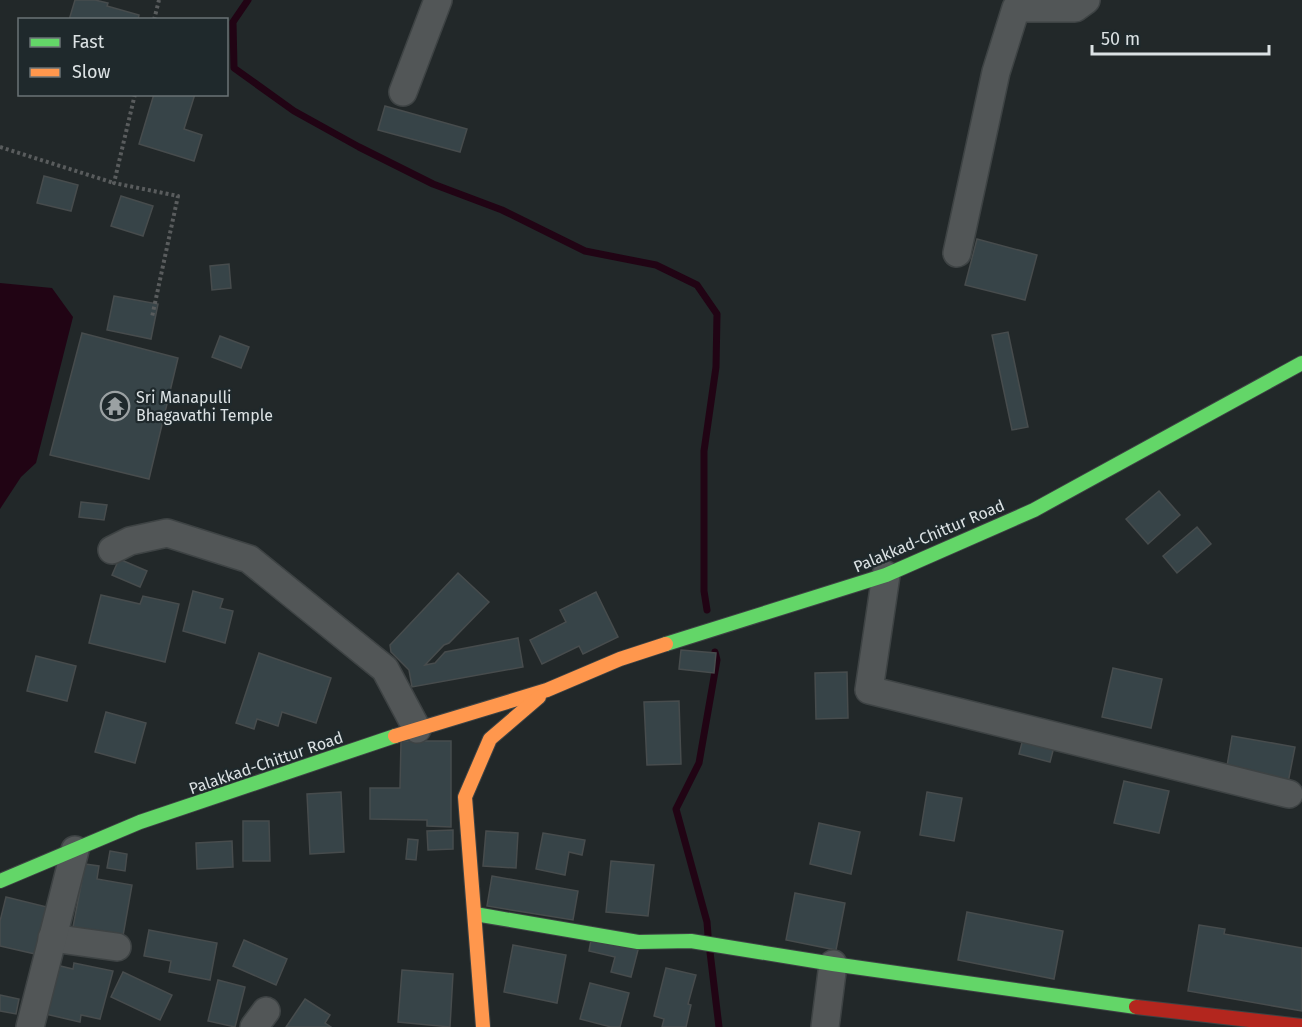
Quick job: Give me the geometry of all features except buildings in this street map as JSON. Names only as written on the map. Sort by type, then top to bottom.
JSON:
[{"type":"main road","name":"Palakkad-Chittur Road","points":[[0,881],[140,822],[417,729],[547,690],[620,659],[886,575],[1034,510],[1302,363]]},
{"type":"main road","name":"Palakkad-Chittur Road","points":[[483,1027],[465,797],[490,739],[547,690]]},
{"type":"main road","points":[[475,914],[638,942],[692,941],[833,964],[1130,1006],[1302,1026]]},
{"type":"street","points":[[403,92],[438,0]]},
{"type":"street","points":[[957,253],[996,72],[1016,8],[1075,8],[1086,0]]},
{"type":"street","points":[[112,550],[130,540],[167,533],[249,559],[385,669],[417,729]]},
{"type":"street","points":[[886,575],[869,690],[1289,794]]},
{"type":"street","points":[[30,1027],[75,849]]},
{"type":"street","points":[[52,938],[117,947]]},
{"type":"street","points":[[825,1027],[833,964]]},
{"type":"path","points":[[154,18],[159,0]]},
{"type":"path","points":[[114,183],[135,96]]},
{"type":"path","points":[[0,147],[114,183],[178,196],[152,317]]},
{"type":"shaded area","points":[[0,283],[52,288],[73,317],[36,463],[21,477],[0,509]]},
{"type":"waterway","points":[[248,0],[233,22],[234,68],[294,111],[433,184],[502,210],[585,251],[656,265],[697,285],[717,314],[716,367],[704,451],[704,591],[707,610]]},
{"type":"waterway","points":[[708,935],[707,922],[676,809],[699,763],[717,660],[715,652]]},
{"type":"waterway","points":[[710,952],[719,1027]]},
{"type":"traffic: fast","points":[[666,644],[886,575],[1034,510],[1302,363]]},
{"type":"traffic: fast","points":[[0,881],[140,822],[395,736]]},
{"type":"traffic: fast","points":[[475,914],[638,942],[691,941],[833,964],[1136,1007]]},
{"type":"traffic: slow","points":[[395,736],[547,690],[620,659],[666,644]]},
{"type":"traffic: slow","points":[[483,1027],[465,797],[490,739],[539,697]]},
{"type":"traffic: jam","points":[[1136,1007],[1302,1026]]},
{"type":"place","name":"Sri Manapulli Bhagavathi Temple","points":[[115,406]]}]
